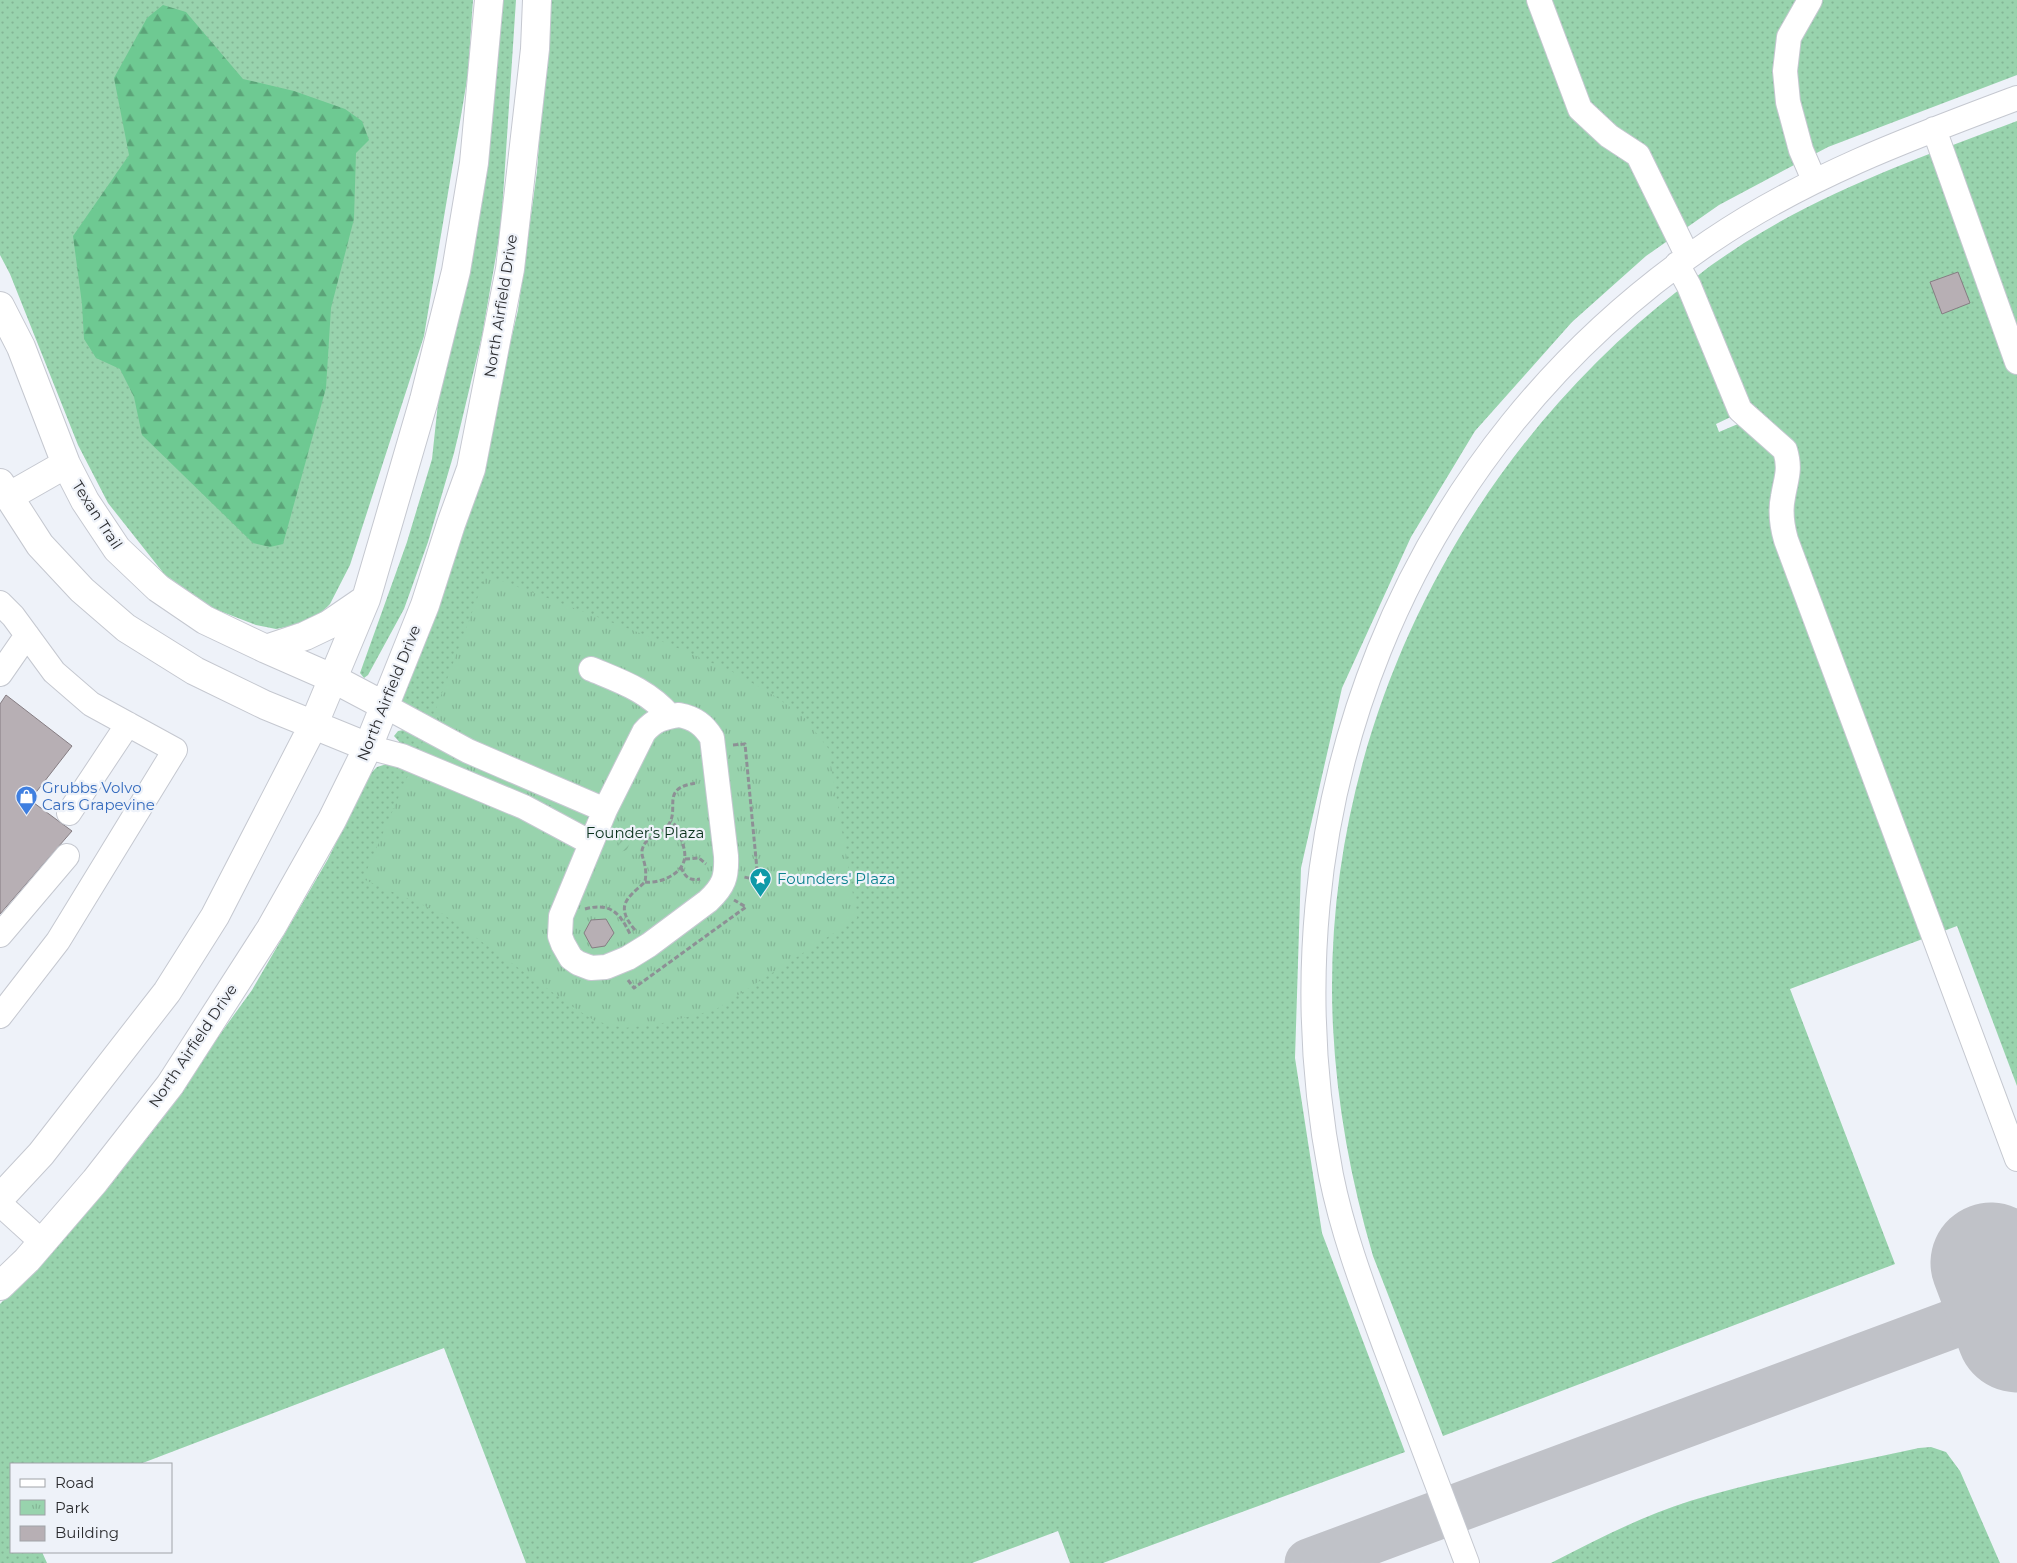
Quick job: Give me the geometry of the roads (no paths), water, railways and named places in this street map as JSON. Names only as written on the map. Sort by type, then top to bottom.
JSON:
[{"type":"main road","points":[[0,1198],[41,1154],[167,992],[215,916],[313,726],[366,599],[424,400],[456,270],[474,163],[489,0]]},
{"type":"main road","name":"North Airfield Drive","points":[[0,1286],[42,1242],[94,1181],[170,1085],[271,928],[332,820],[368,747],[383,705],[425,605],[451,524],[471,470],[510,269],[535,49],[537,0]]},
{"type":"main road","name":"Texan Trail","points":[[0,306],[21,347],[66,464],[85,501],[117,549],[158,588],[205,620],[332,678],[383,705]]},
{"type":"main road","points":[[66,464],[3,493],[40,545],[82,590],[126,628],[195,671],[265,705],[368,747]]},
{"type":"main road","points":[[266,649],[305,636],[328,625],[366,599]]},
{"type":"lane","points":[[1539,0],[1580,109],[1609,136],[1638,155],[1740,410],[1786,450],[1788,474],[1783,497],[1782,515],[1786,540],[2017,1159]]},
{"type":"lane","points":[[1810,0],[1789,38],[1785,71],[1788,102],[1801,150],[1814,180]]},
{"type":"lane","points":[[1467,1563],[1361,1281],[1343,1224],[1332,1179],[1318,1085],[1314,1040],[1314,931],[1326,838],[1345,749],[1371,669],[1409,584],[1455,503],[1484,459],[1570,358],[1635,298],[1682,261],[1739,222],[1814,180],[1934,129],[2017,98]]},
{"type":"lane","points":[[1934,129],[2017,362]]},
{"type":"lane","points":[[0,603],[13,616],[54,672],[91,704],[175,750],[58,941],[0,1016]]},
{"type":"lane","points":[[0,674],[27,635]]},
{"type":"lane","points":[[590,669],[638,688],[659,703],[670,716]]},
{"type":"lane","points":[[383,705],[468,751],[605,810]]},
{"type":"lane","points":[[670,716],[690,717],[707,729],[712,738],[727,872],[724,882],[718,892],[708,901],[640,940],[628,958],[598,969],[578,963],[566,951],[560,936],[561,916],[605,810],[644,732],[658,720],[670,716]]},
{"type":"lane","points":[[69,813],[128,724]]},
{"type":"lane","points":[[368,747],[402,756],[524,807],[591,843]]},
{"type":"lane","points":[[454,778],[468,751]]},
{"type":"lane","points":[[524,807],[537,780]]},
{"type":"lane","points":[[0,935],[67,856]]},
{"type":"lane","points":[[0,1204],[42,1242]]},
{"type":"place","name":"Grubbs Volvo Cars Grapevine","points":[[26,816]]},
{"type":"place","name":"Founders' Plaza","points":[[761,898]]},
{"type":"park label","name":"Founder's Plaza","points":[[645,833]]}]
